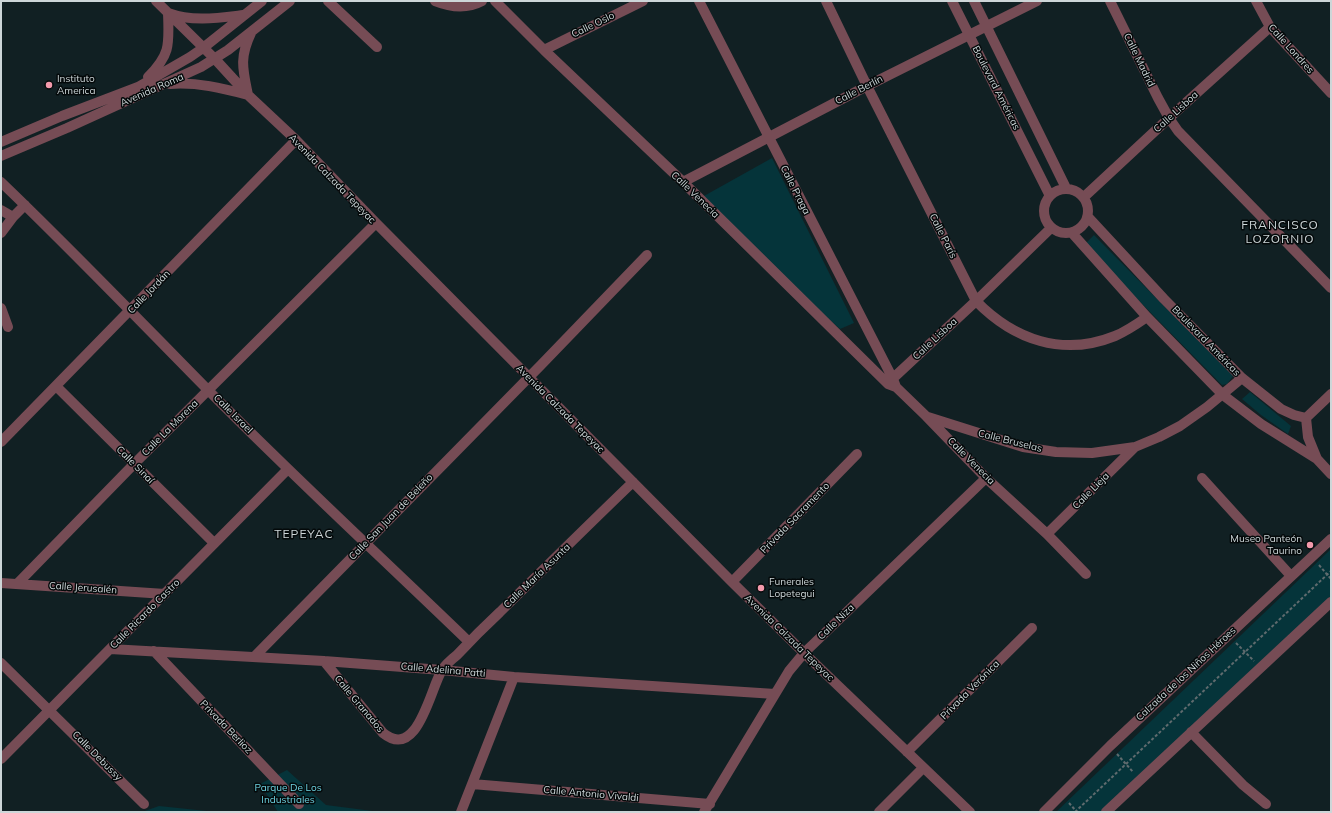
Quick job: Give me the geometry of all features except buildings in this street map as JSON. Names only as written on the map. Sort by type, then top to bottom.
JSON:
[{"type":"street","name":"Avenida Calzada Tepeyac","points":[[156,1],[215,59],[248,95],[296,140],[376,224],[732,582],[970,812]]},
{"type":"street","name":"Avenida Roma","points":[[1,142],[62,116],[138,87],[203,48],[262,1]]},
{"type":"street","name":"Avenida Roma","points":[[1,156],[67,128],[201,67],[215,59],[290,1]]},
{"type":"street","points":[[328,1],[377,46]]},
{"type":"street","points":[[435,1],[447,5],[458,6],[464,6],[482,1]]},
{"type":"street","name":"Calle Venecia","points":[[495,1],[544,50],[892,383],[986,478],[1047,534],[1086,574]]},
{"type":"street","name":"Calle Oslo","points":[[544,50],[642,1]]},
{"type":"street","name":"Calle Praga","points":[[699,1],[892,383]]},
{"type":"street","name":"Calle París","points":[[826,1],[867,86],[976,300],[1004,325],[1029,337],[1056,345],[1087,344],[1102,340],[1130,328],[1147,316]]},
{"type":"street","name":"Boulevard Américas","points":[[952,1],[1050,196]]},
{"type":"street","name":"Boulevard Américas","points":[[974,1],[1066,188]]},
{"type":"street","name":"Calle Berlín","points":[[683,182],[867,86],[1037,1]]},
{"type":"street","name":"Calle Madrid","points":[[1110,1],[1169,118],[1178,132],[1331,288]]},
{"type":"street","name":"Calle Londres","points":[[1256,1],[1270,27],[1331,93]]},
{"type":"street","points":[[138,87],[161,63],[165,56],[169,35],[168,13],[178,17],[198,19],[244,15]]},
{"type":"street","name":"Calle Lisboa","points":[[1084,197],[1270,27]]},
{"type":"street","points":[[164,84],[179,83],[203,85],[218,87],[248,95],[243,68],[243,54],[245,44],[253,29]]},
{"type":"street","points":[[62,116],[67,128]]},
{"type":"street","name":"Calle Jordán","points":[[1,442],[296,140]]},
{"type":"street","name":"Calle Israel","points":[[1,182],[131,310],[208,390],[288,469],[469,642]]},
{"type":"street","points":[[1066,188],[1076,191],[1084,197],[1088,206],[1088,216],[1082,227],[1072,233],[1060,233],[1051,228],[1046,222],[1044,208],[1050,196],[1057,190],[1066,188]]},
{"type":"street","points":[[1,233],[13,217],[25,205]]},
{"type":"street","points":[[1,210],[13,217]]},
{"type":"street","name":"Boulevard Américas","points":[[1088,216],[1164,299],[1242,378],[1281,409],[1294,415],[1306,418]]},
{"type":"street","name":"Calle La Morena","points":[[17,584],[134,464],[376,224]]},
{"type":"street","name":"Calle Lisboa","points":[[892,383],[1051,228]]},
{"type":"street","points":[[1072,233],[1147,316],[1223,395],[1261,424],[1317,459],[1331,474]]},
{"type":"street","name":"Calle San Juan de Beleño","points":[[255,656],[646,255]]},
{"type":"street","points":[[1,308],[8,326]]},
{"type":"street","name":"Calle Bruselas","points":[[926,416],[1023,447],[1056,452],[1092,453],[1135,447],[1180,426],[1223,395],[1242,378]]},
{"type":"street","name":"Calle Sinaí","points":[[56,386],[214,543]]},
{"type":"street","points":[[1317,459],[1308,437],[1306,418],[1331,394]]},
{"type":"street","name":"Calle Lieja","points":[[1047,534],[1135,447]]},
{"type":"street","name":"Privada Sacramento","points":[[732,582],[857,454]]},
{"type":"street","name":"Calle Ricardo Castro","points":[[1,759],[288,469]]},
{"type":"street","name":"Calle Niza","points":[[707,808],[789,671],[804,653],[986,478]]},
{"type":"street","points":[[1202,478],[1291,576]]},
{"type":"street","name":"Calle María Asunta","points":[[442,670],[633,482]]},
{"type":"street","name":"Calzada de los Niños Héroes","points":[[1044,812],[1110,746],[1331,539]]},
{"type":"street","name":"Calle Jerusalén","points":[[1,583],[164,594]]},
{"type":"street","points":[[1106,812],[1331,602]]},
{"type":"street","name":"Privada Verónica","points":[[907,752],[1032,628]]},
{"type":"street","name":"Calle Adelina Patti","points":[[110,649],[255,656],[514,677],[775,694]]},
{"type":"street","name":"Privada Berlioz","points":[[154,651],[299,804]]},
{"type":"street","name":"Calle Granados","points":[[324,661],[383,733],[389,738],[399,740],[407,737],[415,730],[422,718],[442,670]]},
{"type":"street","name":"Calle Debussy","points":[[1,663],[144,804]]},
{"type":"street","points":[[461,812],[514,677]]},
{"type":"street","points":[[1191,732],[1243,785],[1266,804]]},
{"type":"street","points":[[879,812],[923,768]]},
{"type":"street","name":"Calle Antonio Vivaldi","points":[[472,784],[707,808]]},
{"type":"path","points":[[1312,556],[1331,579]]},
{"type":"path","points":[[1075,812],[1331,571]]},
{"type":"path","points":[[1228,635],[1261,668]]},
{"type":"path","points":[[1110,746],[1140,780]]},
{"type":"green space","points":[[772,158],[854,323],[840,329],[695,201]]},
{"type":"green space","points":[[1094,235],[1233,376],[1227,384],[1222,385],[1084,245]]},
{"type":"green space","points":[[1250,392],[1291,426],[1288,434],[1261,415],[1242,399]]},
{"type":"green space","points":[[1331,549],[1331,596],[1102,812],[1056,812]]},
{"type":"green space","name":"Parque De Los Industriales","points":[[287,770],[326,805],[380,812],[278,812],[260,784]]},
{"type":"green space","points":[[159,806],[216,812],[142,812]]},
{"type":"place","name":"Instituto America","points":[[49,85]]},
{"type":"place","name":"Museo Panteón Taurino","points":[[1310,545]]},
{"type":"place","name":"Funerales Lopetegui","points":[[761,588]]},
{"type":"district","name":"FRANCISCO LOZORNIO","points":[[1280,232]]},
{"type":"district","name":"TEPEYAC","points":[[304,534]]}]
